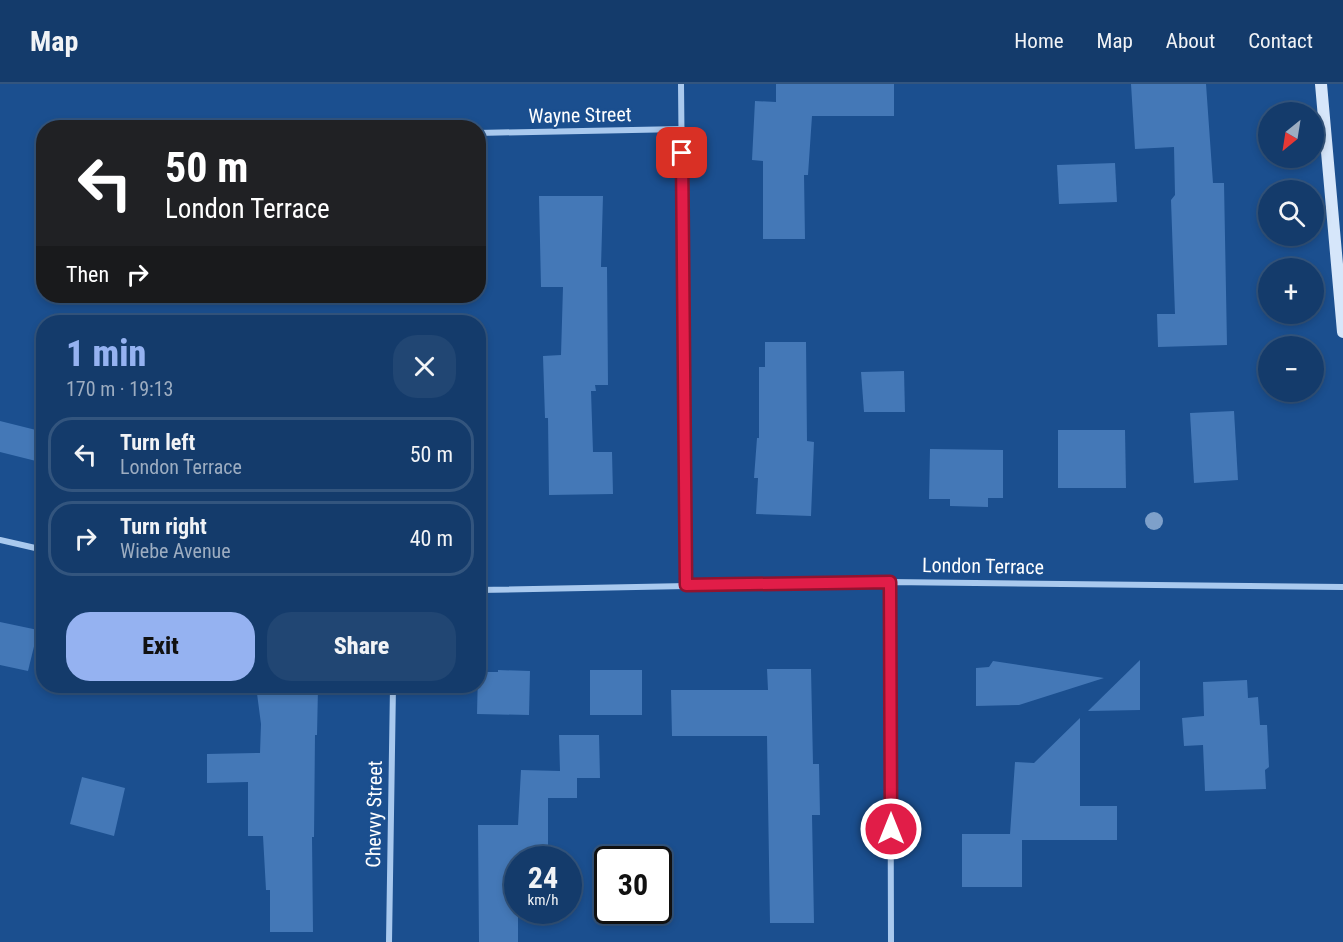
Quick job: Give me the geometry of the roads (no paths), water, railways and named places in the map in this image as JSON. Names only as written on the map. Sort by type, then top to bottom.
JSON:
[{"type":"main road","points":[[1321,84],[1343,332]]},
{"type":"street","points":[[681,84],[686,585]]},
{"type":"street","name":"Wayne Street","points":[[486,133],[681,129]]},
{"type":"street","points":[[0,540],[36,548]]},
{"type":"street","points":[[890,582],[891,942]]},
{"type":"street","name":"London Terrace","points":[[486,590],[890,582],[1343,587]]},
{"type":"street","name":"Chevvy Street","points":[[389,942],[393,693]]}]
